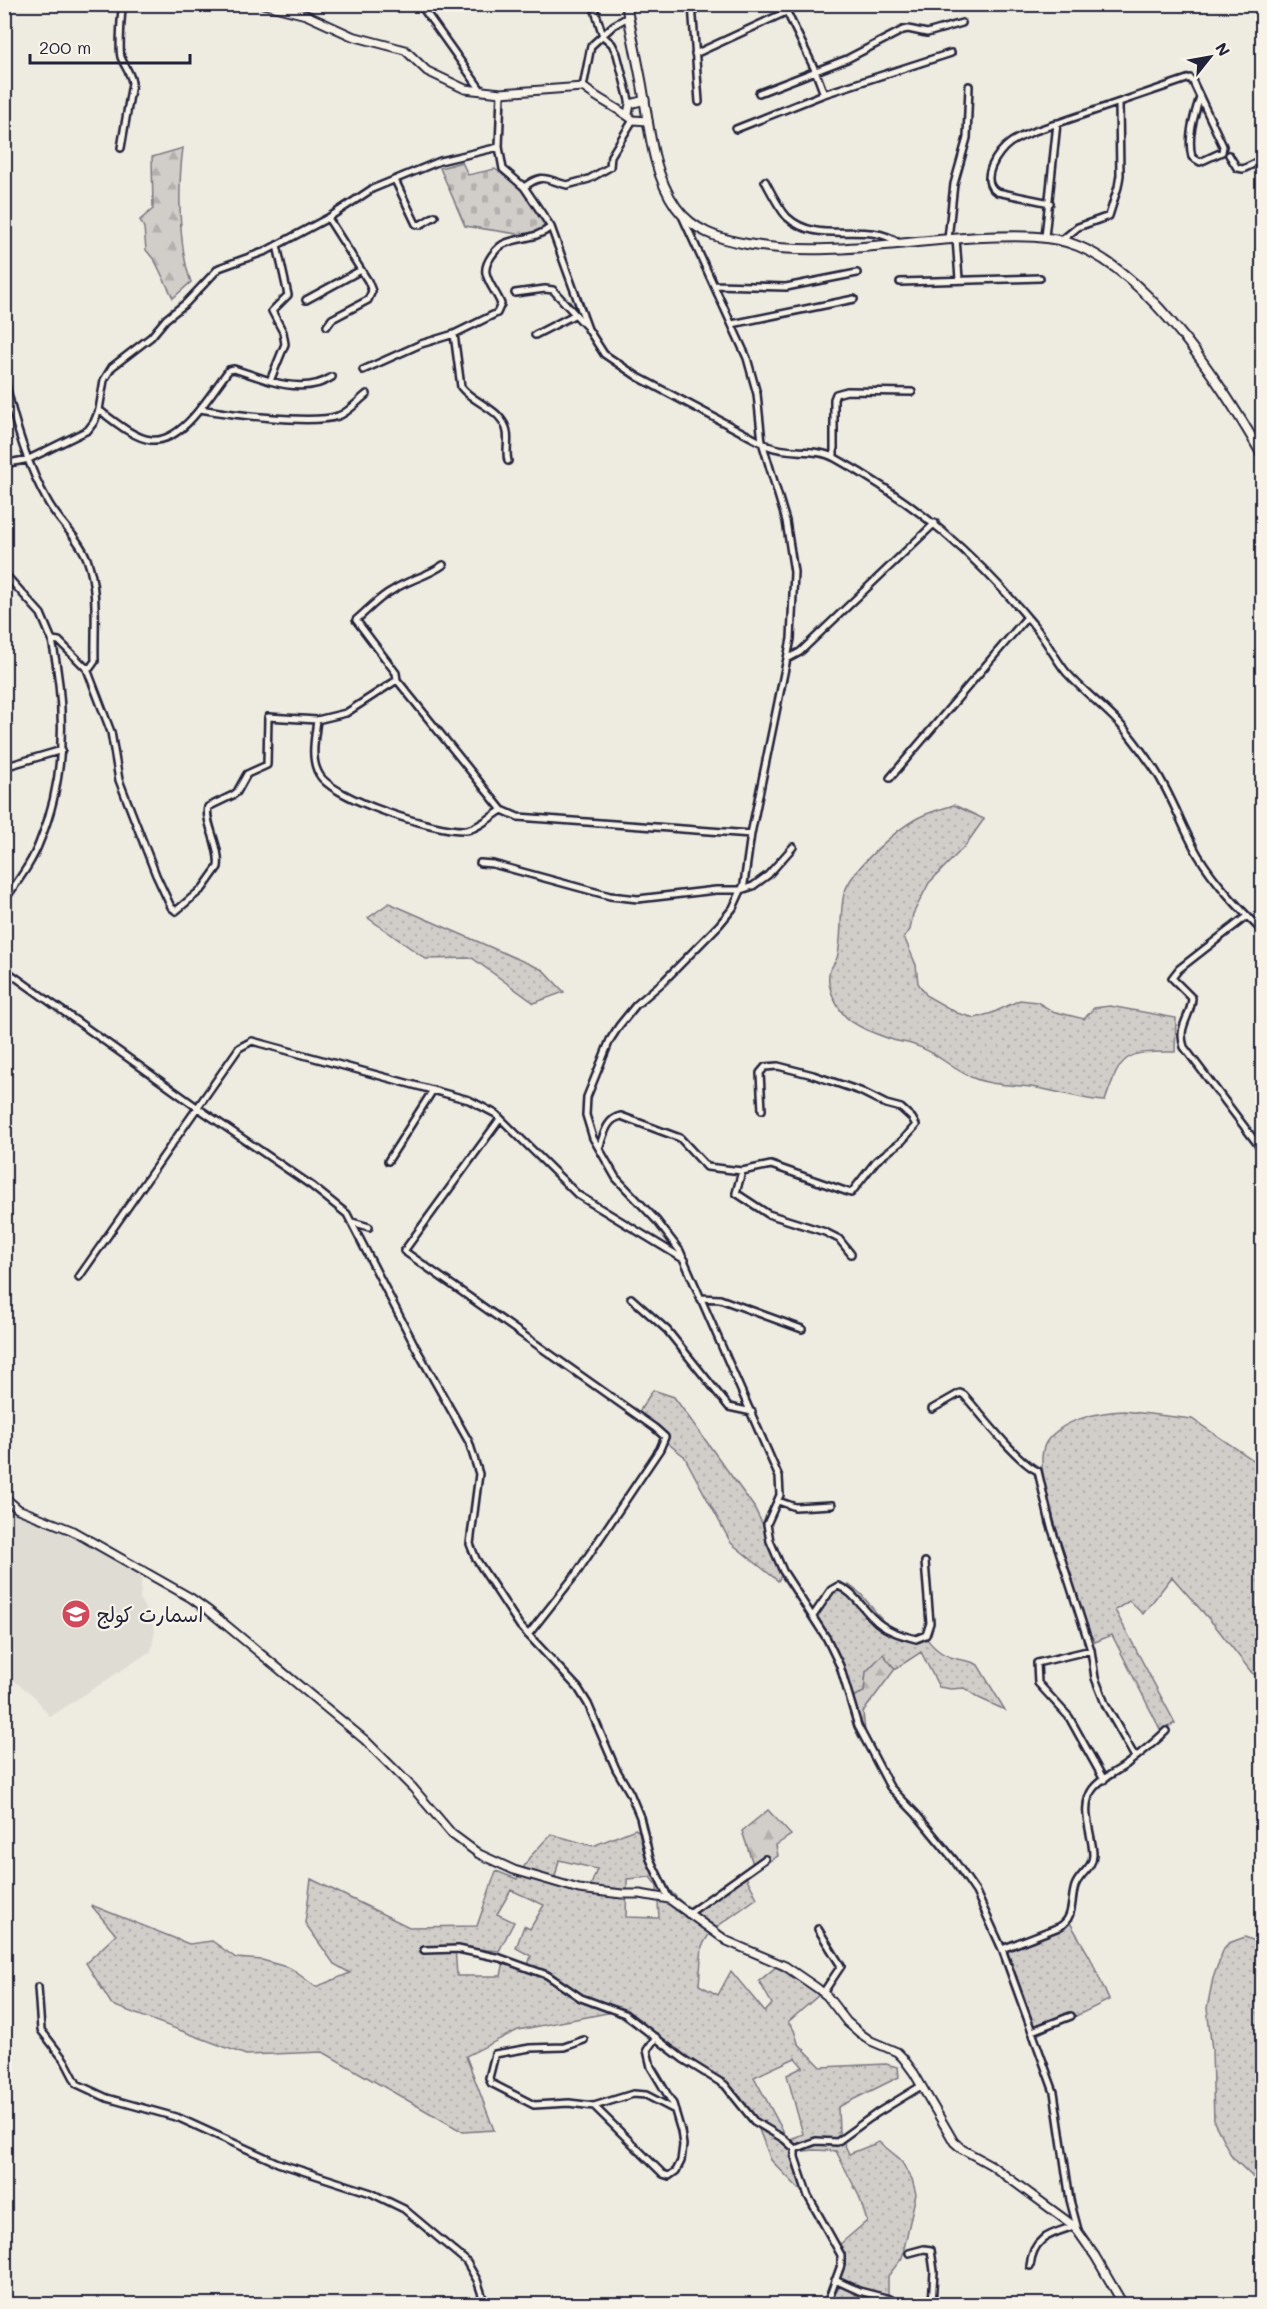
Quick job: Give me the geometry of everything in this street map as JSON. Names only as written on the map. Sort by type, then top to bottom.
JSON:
[{"type":"main road","points":[[626,4],[648,121],[662,179],[668,195],[682,216],[695,227],[727,240],[770,248],[827,250],[952,239],[1045,237],[1062,240],[1089,251],[1110,264],[1155,304],[1190,346],[1228,399],[1263,455]]},
{"type":"street","points":[[121,148],[132,83],[132,78],[120,55],[123,4]]},
{"type":"street","points":[[263,4],[306,15],[352,36],[405,50],[427,71],[465,89],[501,93],[583,87],[601,101],[631,117],[648,121]]},
{"type":"street","points":[[420,4],[482,90]]},
{"type":"street","points":[[524,187],[539,177],[567,185],[601,173],[610,167],[611,156],[631,117],[630,104],[616,54],[612,44],[603,36],[593,4]]},
{"type":"street","points":[[783,4],[824,94]]},
{"type":"street","points":[[694,5],[699,102]]},
{"type":"street","points":[[695,54],[786,12]]},
{"type":"street","points":[[583,87],[591,46],[628,17]]},
{"type":"street","points":[[759,93],[861,53],[903,30],[927,33],[962,23]]},
{"type":"street","points":[[736,129],[824,94],[951,53]]},
{"type":"street","points":[[1050,203],[998,192],[991,187],[989,181],[996,160],[1010,144],[1032,132],[1189,78],[1192,81],[1200,97],[1223,144],[1223,150],[1219,154],[1200,162],[1192,157],[1190,146],[1193,120],[1200,97]]},
{"type":"street","points":[[959,279],[952,239],[954,184],[967,138],[969,86]]},
{"type":"street","points":[[501,93],[499,147],[502,169],[524,187],[551,227],[586,326],[599,349],[611,360],[673,396],[777,449],[821,453],[834,457],[900,497],[935,523],[976,562],[1027,618],[1067,672],[1119,723],[1146,758],[1168,793],[1198,856],[1220,886],[1263,931]]},
{"type":"street","points":[[630,104],[645,100]]},
{"type":"street","points":[[1062,240],[1078,227],[1109,216],[1120,176],[1119,103]]},
{"type":"street","points":[[1045,237],[1057,123]]},
{"type":"street","points":[[4,464],[29,459],[88,430],[99,410],[104,380],[112,367],[152,337],[166,319],[186,303],[214,272],[277,245],[328,218],[372,189],[455,156],[499,147]]},
{"type":"street","points":[[1229,155],[1237,168],[1243,169],[1263,160]]},
{"type":"street","points":[[395,180],[416,224],[420,225],[435,216]]},
{"type":"street","points":[[765,181],[788,217],[804,226],[825,233],[883,234],[901,244]]},
{"type":"street","points":[[682,216],[732,324],[754,382],[762,442],[780,498],[792,553],[793,616],[787,658],[741,890],[733,908],[671,974],[636,1005],[610,1040],[587,1097],[586,1115],[599,1148],[616,1178],[670,1236],[685,1261],[779,1477],[780,1495],[766,1524],[767,1533],[783,1571],[794,1591],[813,1616],[840,1666],[858,1726],[890,1787],[954,1860],[976,1892],[1002,1949],[1054,2092],[1076,2228]]},
{"type":"street","points":[[327,326],[332,319],[368,300],[371,296],[371,286],[328,218]]},
{"type":"street","points":[[363,370],[420,344],[454,334],[499,311],[499,299],[486,272],[488,262],[500,246],[537,236],[551,227]]},
{"type":"street","points":[[270,381],[285,344],[283,332],[272,311],[288,295],[277,245]]},
{"type":"street","points":[[306,300],[361,270]]},
{"type":"street","points":[[715,285],[786,287],[857,273]]},
{"type":"street","points":[[900,282],[1040,278]]},
{"type":"street","points":[[515,293],[550,289],[586,326]]},
{"type":"street","points":[[732,324],[854,298]]},
{"type":"street","points":[[535,335],[574,315]]},
{"type":"street","points":[[454,334],[461,387],[502,420],[507,434],[508,461]]},
{"type":"street","points":[[99,410],[137,435],[152,440],[176,432],[190,420],[231,369],[290,386],[323,383],[332,377]]},
{"type":"street","points":[[4,375],[12,410],[29,459],[48,501],[81,549],[89,565],[94,596],[95,661],[87,669]]},
{"type":"street","points":[[834,457],[834,399],[836,394],[842,392],[912,392]]},
{"type":"street","points":[[200,409],[225,414],[317,419],[339,416],[367,393]]},
{"type":"street","points":[[787,658],[800,652],[935,523]]},
{"type":"street","points":[[443,565],[429,575],[390,591],[356,620],[396,673],[397,680],[502,810],[518,817],[751,834]]},
{"type":"street","points":[[4,573],[41,614],[52,640],[62,710],[62,750],[57,785],[40,841],[21,877],[4,901]]},
{"type":"street","points":[[890,778],[1027,618]]},
{"type":"street","points":[[52,640],[61,643],[87,669],[111,732],[119,780],[156,875],[174,910],[201,890],[217,870],[218,854],[207,808],[237,792],[247,774],[267,765],[268,717],[317,720],[346,713],[397,680]]},
{"type":"street","points":[[317,720],[314,753],[317,772],[324,782],[348,797],[431,826],[467,830],[502,810]]},
{"type":"street","points":[[4,767],[62,750]]},
{"type":"street","points":[[480,863],[493,864],[610,896],[638,899],[716,890],[741,890],[753,886],[768,875],[793,847]]},
{"type":"street","points":[[1247,916],[1179,969],[1172,979],[1190,994],[1192,1000],[1182,1029],[1184,1047],[1263,1150]]},
{"type":"street","points":[[4,969],[332,1201],[352,1222],[416,1348],[469,1443],[479,1474],[470,1544],[476,1559],[528,1635],[578,1688],[588,1704],[616,1769],[634,1801],[650,1859],[669,1899],[727,1941],[785,1966],[823,1993],[847,2022],[861,2034],[897,2052],[914,2073],[954,2142],[962,2149],[991,2164],[1076,2228],[1116,2289],[1123,2304]]},
{"type":"street","points":[[79,1277],[239,1048],[252,1041],[469,1100],[500,1119],[578,1195],[685,1261]]},
{"type":"street","points":[[599,1148],[609,1122],[621,1116],[680,1138],[707,1167],[742,1171],[771,1165],[851,1193],[876,1161],[902,1141],[916,1125],[901,1108],[886,1104],[860,1091],[778,1066],[765,1067],[760,1073],[762,1110]]},
{"type":"street","points":[[388,1161],[433,1090]]},
{"type":"street","points":[[500,1119],[404,1251],[665,1437],[660,1449],[576,1574],[528,1635]]},
{"type":"street","points":[[742,1171],[736,1193],[768,1214],[825,1232],[839,1239],[851,1254]]},
{"type":"street","points":[[352,1222],[369,1227]]},
{"type":"street","points":[[631,1298],[667,1330],[696,1369],[729,1407],[752,1412]]},
{"type":"street","points":[[700,1298],[720,1299],[802,1329]]},
{"type":"street","points":[[932,1409],[960,1393],[964,1395],[1020,1458],[1038,1471],[1050,1523],[1091,1650],[1095,1678],[1102,1697],[1135,1757]]},
{"type":"street","points":[[4,1497],[14,1507],[71,1530],[191,1598],[209,1611],[365,1740],[413,1788],[452,1834],[479,1854],[514,1870],[579,1889],[669,1899]]},
{"type":"street","points":[[778,1501],[795,1507],[832,1505]]},
{"type":"street","points":[[813,1616],[831,1590],[838,1586],[846,1588],[873,1619],[885,1628],[916,1639],[926,1635],[930,1623],[926,1562]]},
{"type":"street","points":[[1091,1650],[1037,1663],[1036,1671],[1038,1683],[1069,1717],[1104,1780]]},
{"type":"street","points":[[1002,1949],[1059,1927],[1070,1916],[1074,1888],[1092,1864],[1087,1802],[1089,1793],[1166,1731]]},
{"type":"street","points":[[688,1914],[765,1860]]},
{"type":"street","points":[[818,1929],[841,1965],[823,1993]]},
{"type":"street","points":[[424,1950],[458,1949],[481,1953],[551,1977],[581,1998],[630,2017],[683,2059],[725,2085],[754,2121],[784,2139],[795,2149],[795,2157],[808,2196],[841,2255],[841,2265],[827,2304]]},
{"type":"street","points":[[38,1987],[41,2030],[65,2061],[77,2084],[107,2098],[179,2118],[278,2163],[371,2193],[404,2209],[466,2261],[477,2280],[484,2304]]},
{"type":"street","points":[[1032,2031],[1071,2016]]},
{"type":"street","points":[[594,2106],[663,2174],[669,2176],[679,2167],[682,2153],[681,2131],[675,2110],[649,2060],[647,2050],[656,2037]]},
{"type":"street","points":[[584,2040],[564,2047],[530,2048],[495,2054],[489,2078],[494,2086],[534,2104],[569,2103],[594,2106],[640,2094],[675,2110]]},
{"type":"street","points":[[795,2149],[816,2141],[837,2142],[877,2113],[921,2086]]},
{"type":"street","points":[[1030,2266],[1031,2256],[1039,2241],[1049,2234],[1076,2228]]},
{"type":"street","points":[[909,2253],[924,2249],[931,2250],[934,2271],[932,2304]]},
{"type":"street","points":[[835,2280],[859,2291],[890,2299],[897,2304]]},
{"type":"shaded area","name":"اسمارت كولج","points":[[10,1508],[92,1545],[142,1572],[140,1599],[155,1630],[151,1651],[50,1717],[34,1696],[5,1674],[4,1511]]},
{"type":"green space","points":[[183,148],[180,179],[181,234],[191,282],[173,298],[155,261],[146,250],[144,228],[140,220],[153,209],[152,157]]},
{"type":"green space","points":[[462,162],[468,175],[495,169],[521,188],[547,227],[531,236],[465,226],[440,168]]},
{"type":"green space","points":[[954,805],[984,819],[965,846],[929,883],[913,914],[910,930],[904,937],[916,965],[918,983],[927,996],[957,1013],[975,1018],[1020,1000],[1037,1002],[1052,1011],[1084,1019],[1094,1008],[1110,1006],[1176,1018],[1175,1052],[1145,1053],[1127,1058],[1116,1073],[1105,1101],[1033,1087],[979,1080],[919,1047],[893,1040],[861,1027],[849,1020],[835,1002],[829,985],[829,974],[839,950],[844,894],[848,884],[866,861],[902,828],[924,815]]},
{"type":"green space","points":[[389,903],[543,970],[564,992],[534,1003],[472,958],[426,959],[368,918]]},
{"type":"green space","points":[[653,1390],[674,1397],[754,1507],[785,1570],[778,1581],[731,1543],[684,1456],[635,1418]]},
{"type":"green space","points":[[1124,1411],[1192,1419],[1262,1466],[1262,1679],[1252,1673],[1172,1577],[1143,1614],[1129,1601],[1115,1610],[1175,1723],[1161,1731],[1112,1635],[1095,1642],[1078,1612],[1043,1477],[1043,1449],[1054,1433],[1082,1418]]},
{"type":"green space","points":[[849,1585],[861,1594],[890,1630],[903,1636],[924,1634],[933,1646],[945,1655],[978,1665],[1005,1710],[964,1688],[939,1687],[921,1652],[895,1669],[883,1655],[866,1672],[864,1692],[849,1699],[845,1683],[812,1612],[832,1590]]},
{"type":"green space","points":[[883,1654],[895,1669],[863,1712],[866,1741],[849,1699],[864,1692],[866,1672]]},
{"type":"green space","points":[[768,1810],[791,1835],[776,1845],[778,1856],[755,1870],[742,1831]]},
{"type":"green space","points":[[635,1829],[651,1838],[655,1869],[666,1886],[688,1908],[745,1875],[757,1898],[711,1931],[702,1946],[699,1985],[718,1995],[731,1971],[765,2012],[772,2004],[759,1981],[776,1967],[804,1982],[820,1994],[788,2022],[794,2030],[798,2043],[821,2067],[886,2064],[898,2067],[899,2077],[838,2107],[839,2132],[849,2154],[879,2142],[900,2159],[912,2179],[916,2194],[902,2258],[888,2276],[888,2304],[828,2304],[841,2285],[839,2245],[867,2221],[859,2196],[836,2151],[795,2152],[803,2193],[771,2160],[756,2122],[726,2090],[613,2012],[518,2030],[466,2056],[494,2130],[463,2132],[323,2052],[246,2055],[112,2005],[86,1963],[116,1935],[91,1905],[189,1944],[212,1941],[236,1958],[262,1960],[290,1968],[316,1987],[350,1973],[334,1964],[305,1923],[311,1879],[409,1927],[477,1926],[496,1871],[517,1879],[529,1858],[551,1834],[593,1846]],"holes":[[[559,1860],[597,1869],[588,1893],[553,1886]],[[650,1877],[657,1886],[659,1918],[626,1917],[627,1879]],[[511,1890],[544,1905],[530,1929],[524,1926],[516,1948],[531,1956],[527,1968],[504,1961],[501,1976],[457,1976],[455,1947],[499,1951],[514,1922],[497,1914]],[[795,2058],[803,2067],[787,2075],[803,2134],[788,2140],[754,2077]]]},
{"type":"green space","points":[[1066,1916],[1090,1957],[1109,2000],[1037,2035],[1006,1947],[1056,1927]]},
{"type":"green space","points":[[1245,1937],[1262,1944],[1262,2164],[1258,2182],[1232,2157],[1214,2122],[1212,2050],[1207,2008],[1213,1978],[1224,1948],[1229,1943]]},
{"type":"place","name":"اسمارت كولج","points":[[76,1614]]}]
